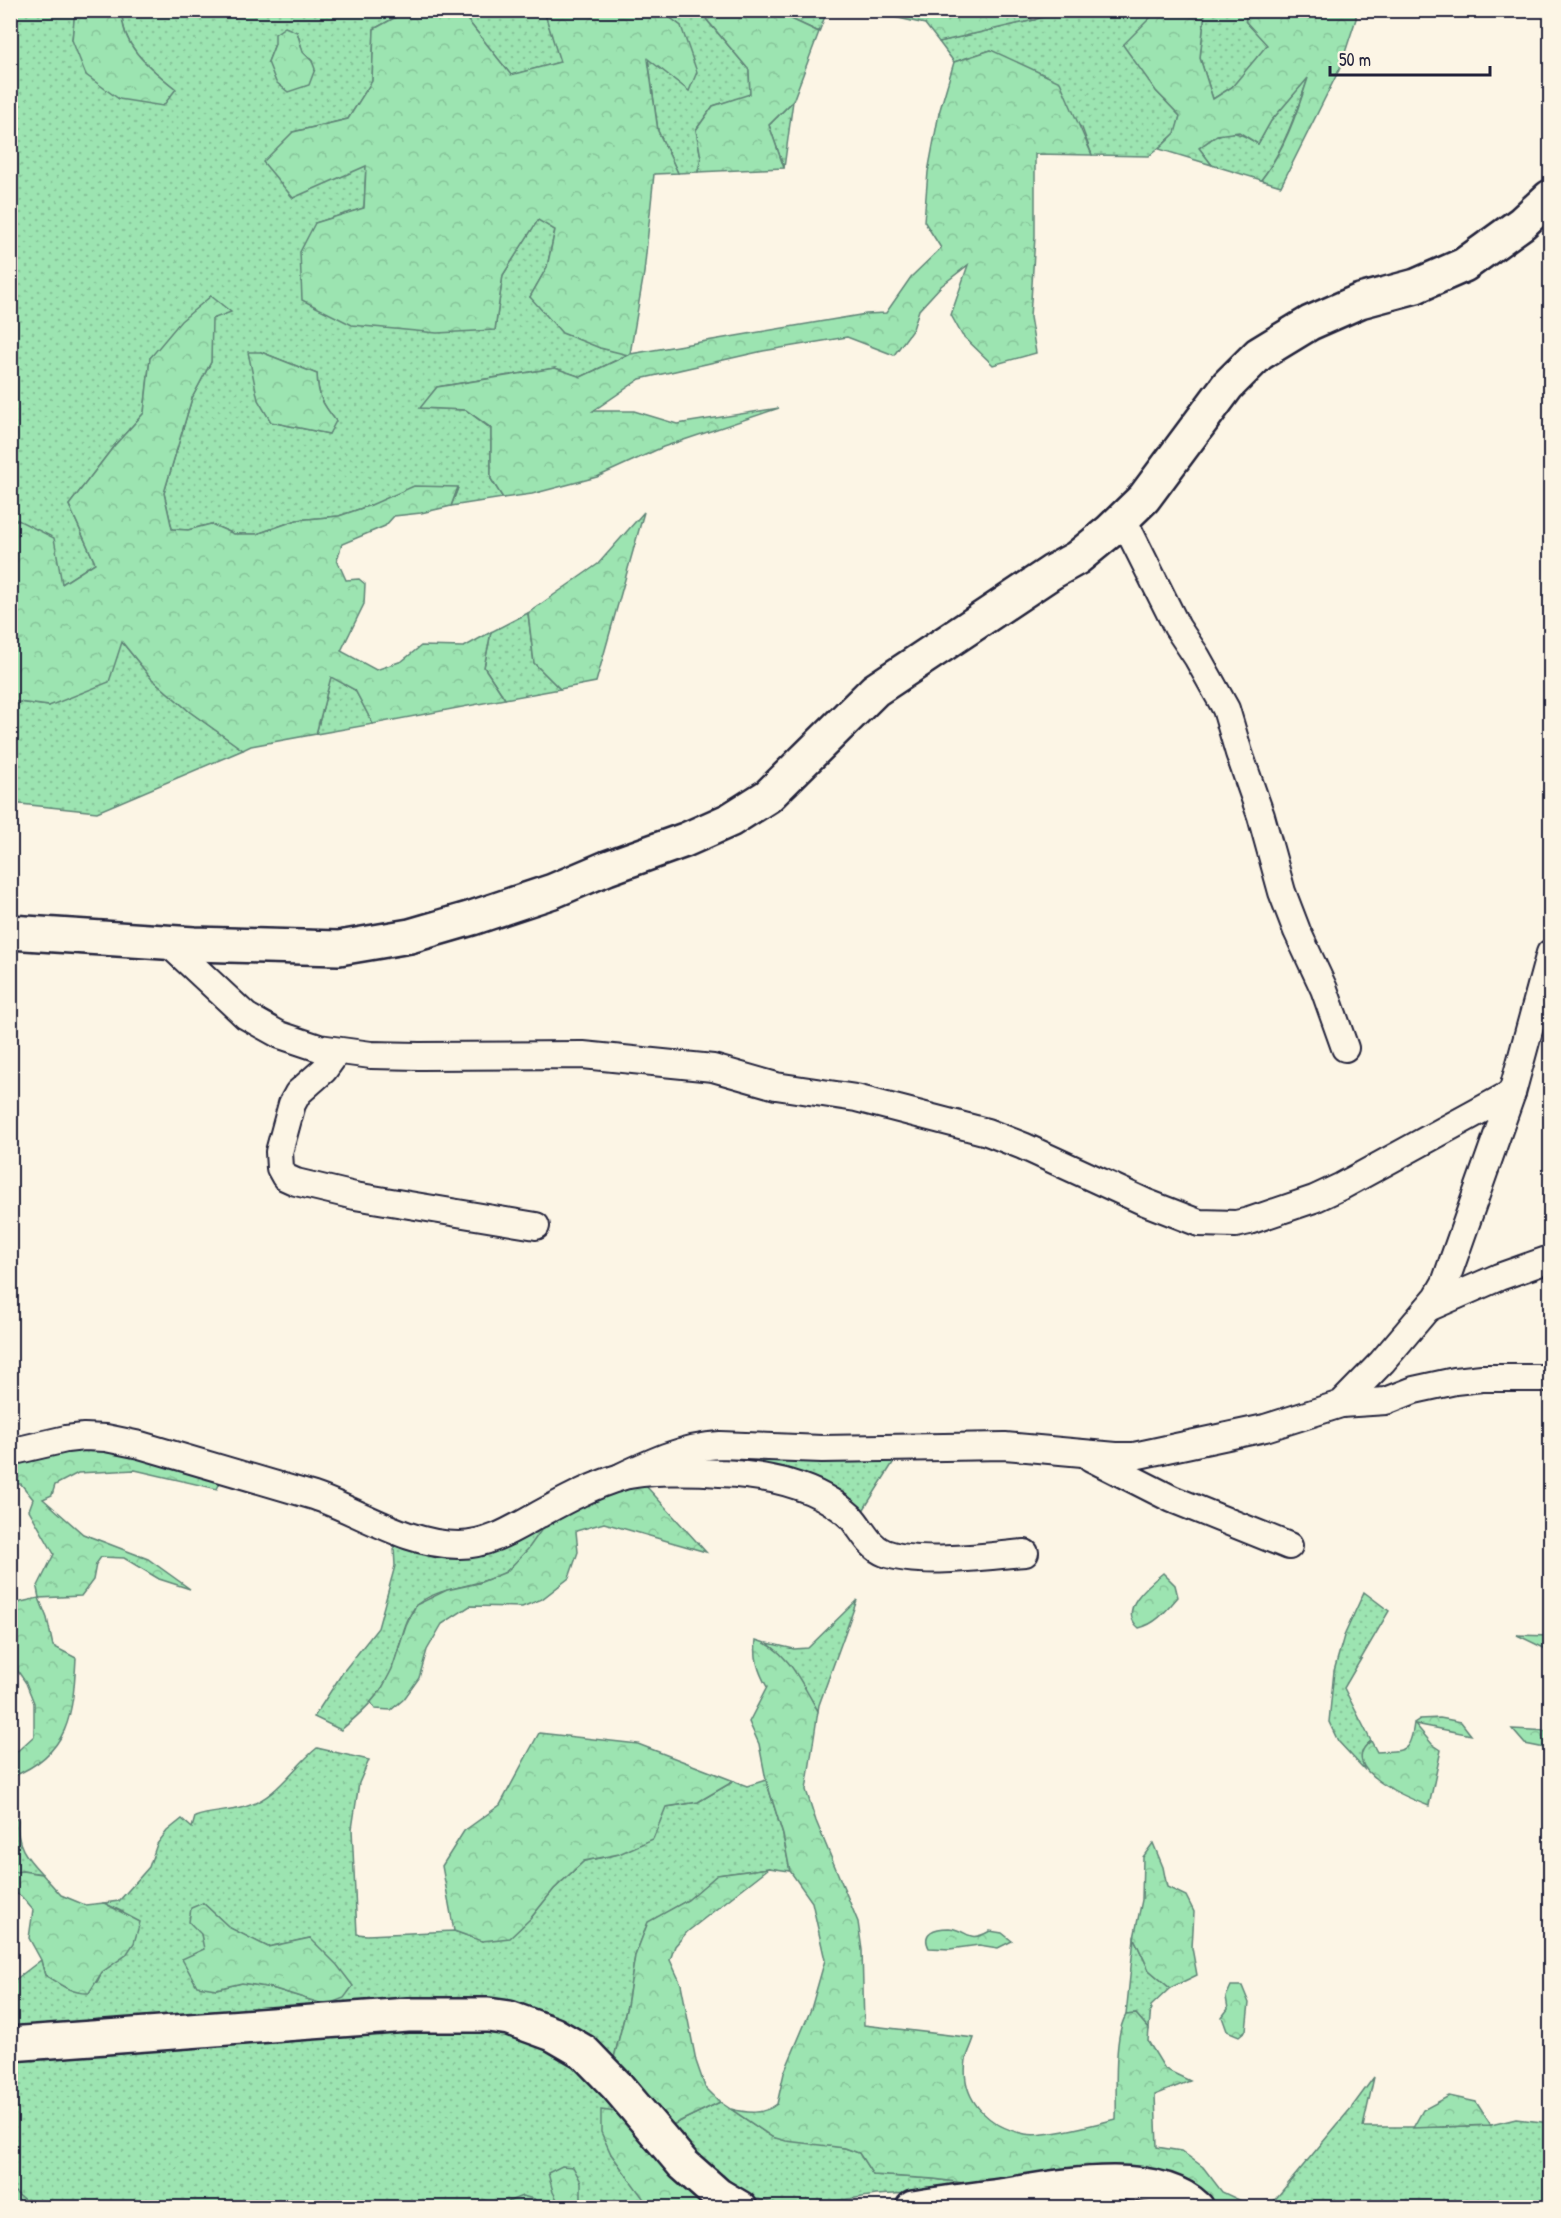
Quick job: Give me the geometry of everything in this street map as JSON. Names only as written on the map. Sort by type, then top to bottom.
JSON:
[{"type":"main road","points":[[10,932],[168,943],[339,948],[410,936],[472,918],[553,891],[607,868],[685,840],[730,820],[768,796],[875,690],[1052,572],[1077,558],[1123,519],[1144,498],[1228,385],[1259,354],[1310,323],[1360,301],[1416,286],[1464,265],[1522,223],[1551,197]]},
{"type":"main road","points":[[10,2044],[408,2015],[488,2015],[509,2018],[553,2034],[584,2052],[617,2086],[683,2164],[718,2195],[740,2208]]},
{"type":"main road","points":[[914,2208],[1073,2185],[1140,2184],[1168,2190],[1188,2199],[1197,2208]]},
{"type":"street","points":[[1123,519],[1177,627],[1226,709],[1261,816],[1282,892],[1324,989],[1345,1048]]},
{"type":"street","points":[[168,943],[240,1011],[253,1020],[298,1042],[337,1052],[438,1057],[583,1055],[713,1068],[776,1086],[856,1098],[987,1132],[1199,1223],[1217,1225],[1250,1221],[1332,1190],[1512,1093]]},
{"type":"street","points":[[1341,1404],[1366,1380],[1426,1310],[1445,1283],[1512,1093],[1551,953]]},
{"type":"street","points":[[337,1052],[324,1070],[301,1090],[292,1104],[279,1152],[280,1168],[285,1177],[296,1182],[355,1196],[536,1226]]},
{"type":"street","points":[[1426,1310],[1489,1281],[1551,1259]]},
{"type":"street","points":[[10,1452],[66,1439],[106,1438],[140,1445],[314,1496],[410,1536],[437,1544],[470,1545],[498,1537],[590,1490],[672,1454],[697,1447],[720,1444],[822,1449],[1005,1446],[1116,1456],[1152,1453],[1265,1428],[1341,1404],[1386,1401],[1414,1390],[1455,1381],[1482,1378],[1551,1378]]},
{"type":"street","points":[[1080,1452],[1172,1499],[1289,1546]]},
{"type":"street","points":[[622,1476],[671,1472],[720,1473],[760,1477],[800,1487],[832,1502],[852,1518],[876,1548],[898,1556],[931,1559],[1025,1553]]},
{"type":"green space","points":[[456,10],[462,13],[511,75],[560,62],[544,11],[661,11],[681,26],[697,72],[689,91],[648,59],[658,131],[678,173],[654,174],[644,273],[630,354],[866,314],[886,313],[911,277],[941,248],[924,221],[928,172],[939,113],[954,62],[991,50],[1060,82],[1092,155],[1035,154],[1035,236],[1030,317],[1036,353],[993,365],[962,335],[951,315],[968,265],[941,286],[919,310],[913,329],[894,355],[847,337],[763,351],[640,379],[593,411],[634,411],[677,424],[779,408],[663,447],[597,477],[532,494],[503,498],[491,479],[491,428],[466,410],[420,408],[437,387],[555,368],[581,377],[628,355],[600,348],[562,333],[530,297],[547,267],[555,230],[538,220],[503,275],[495,330],[437,333],[352,325],[302,300],[300,252],[315,223],[364,208],[366,166],[293,198],[263,162],[293,132],[348,119],[372,81],[374,29],[407,11]]},
{"type":"green space","points":[[11,11],[75,11],[72,40],[175,89],[147,65],[132,46],[126,35],[122,11],[407,11],[374,29],[372,82],[348,119],[293,132],[366,166],[364,208],[315,223],[495,330],[503,275],[538,219],[555,230],[547,267],[530,297],[600,348],[629,354],[581,377],[555,368],[437,387],[421,408],[466,410],[491,429],[491,479],[503,498],[451,506],[458,488],[371,505],[339,516],[297,520],[257,534],[234,534],[211,524],[188,530],[172,529],[164,493],[192,398],[211,362],[211,296],[150,358],[144,413],[114,446],[69,505],[95,563],[62,584],[18,520],[11,521],[10,407],[13,404],[10,396]],"holes":[[[297,32],[303,52],[312,61],[268,62],[275,44]],[[261,352],[317,374],[322,399],[335,421],[329,434],[271,422]]]},
{"type":"green space","points":[[75,11],[122,11],[126,35],[132,46],[147,65],[176,89],[163,106],[119,99],[86,75],[72,40]]},
{"type":"green space","points":[[456,11],[544,11],[561,62],[511,75],[462,13]]},
{"type":"green space","points":[[661,11],[703,11],[707,20],[749,70],[750,95],[713,106],[696,130],[701,158],[698,172],[678,173],[658,131],[648,58],[689,90],[681,26]]},
{"type":"green space","points":[[703,11],[774,11],[819,32],[793,101],[769,125],[784,168],[698,172],[701,158],[696,130],[713,106],[750,94],[749,70],[707,20]]},
{"type":"green space","points":[[774,11],[827,11],[819,32]]},
{"type":"green space","points":[[867,11],[1011,11],[1034,20],[939,42],[925,24]]},
{"type":"green space","points":[[1059,11],[1157,11],[1154,15],[1156,91],[1180,116],[1176,133],[1149,156],[1092,155],[1082,128],[991,50],[954,62],[939,42],[1034,20]]},
{"type":"green space","points":[[1157,11],[1205,11],[1200,58],[1213,99],[1232,87],[1267,45],[1246,22],[1245,11],[1356,11],[1356,19],[1340,68],[1281,186],[1261,180],[1283,144],[1308,78],[1271,121],[1258,144],[1239,132],[1217,135],[1199,148],[1212,165],[1159,149],[1175,133],[1180,116],[1156,91],[1123,45]]},
{"type":"green space","points":[[1205,11],[1245,11],[1246,22],[1268,45],[1232,87],[1213,99],[1200,58]]},
{"type":"green space","points":[[285,27],[297,32],[303,52],[312,61],[315,69],[309,85],[288,92],[276,82],[268,62],[275,44],[275,34]]},
{"type":"green space","points":[[1309,76],[1283,143],[1261,180],[1212,165],[1199,148],[1215,137],[1228,132],[1241,135],[1258,144],[1271,121]]},
{"type":"green space","points":[[793,101],[784,168],[769,125]]},
{"type":"green space","points":[[211,296],[231,312],[212,319],[211,362],[192,398],[164,493],[172,529],[188,530],[211,524],[234,534],[257,534],[297,520],[339,516],[414,486],[458,487],[451,506],[394,516],[385,526],[342,544],[337,560],[346,580],[359,579],[365,584],[364,604],[341,651],[376,670],[402,661],[421,646],[464,647],[491,632],[484,667],[505,699],[373,724],[355,690],[331,677],[316,734],[251,746],[243,750],[190,712],[151,678],[122,642],[109,682],[49,706],[11,701],[11,521],[18,520],[54,538],[62,584],[95,563],[69,505],[114,446],[144,413],[150,358],[181,321]]},
{"type":"green space","points":[[248,352],[261,352],[317,374],[318,389],[322,399],[336,421],[329,434],[271,422],[258,400]]},
{"type":"green space","points":[[644,512],[596,682],[560,689],[534,663],[528,613],[598,564]]},
{"type":"green space","points":[[528,613],[534,663],[560,689],[505,699],[484,667],[491,632]]},
{"type":"green space","points":[[122,642],[151,678],[190,712],[243,750],[97,812],[11,803],[11,701],[49,706]]},
{"type":"green space","points":[[331,676],[355,690],[373,724],[316,734]]},
{"type":"green space","points":[[66,1439],[226,1470],[217,1489],[135,1470],[78,1473],[55,1485],[52,1495],[43,1499],[83,1534],[148,1559],[190,1589],[159,1579],[124,1558],[101,1557],[96,1564],[93,1580],[81,1596],[39,1598],[37,1588],[54,1554],[29,1510],[33,1499],[21,1484],[11,1484],[11,1452]]},
{"type":"green space","points":[[903,1447],[864,1509],[860,1529],[841,1509],[653,1461]]},
{"type":"green space","points":[[636,1475],[706,1552],[604,1523],[576,1531],[578,1552],[569,1578],[542,1599],[522,1607],[470,1606],[442,1624],[427,1650],[419,1678],[404,1699],[391,1710],[375,1709],[371,1702],[381,1690],[392,1669],[406,1626],[416,1605],[447,1590],[479,1583],[506,1572],[528,1549],[559,1505]]},
{"type":"green space","points":[[559,1505],[520,1560],[504,1573],[494,1578],[432,1595],[415,1607],[384,1686],[371,1702],[341,1730],[314,1717],[343,1672],[378,1628],[395,1566],[393,1529],[437,1544]]},
{"type":"green space","points":[[1163,1573],[1175,1585],[1178,1597],[1156,1620],[1139,1628],[1131,1614],[1133,1606],[1143,1591]]},
{"type":"green space","points":[[1364,1592],[1389,1611],[1344,1688],[1371,1741],[1362,1753],[1364,1769],[1338,1741],[1329,1722],[1334,1671],[1344,1636]]},
{"type":"green space","points":[[39,1598],[47,1618],[53,1646],[76,1658],[73,1697],[70,1714],[57,1744],[46,1757],[31,1768],[11,1777],[11,1757],[34,1736],[34,1703],[26,1683],[11,1661],[12,1609],[21,1602]]},
{"type":"green space","points":[[857,1600],[818,1711],[789,1665],[768,1643],[794,1649],[808,1648]]},
{"type":"green space","points":[[1517,1635],[1550,1636],[1550,1651]]},
{"type":"green space","points":[[756,1640],[767,1644],[785,1659],[800,1679],[818,1711],[806,1790],[816,1821],[858,1922],[862,1950],[864,2025],[974,2038],[966,2060],[965,2074],[973,2099],[989,2118],[1000,2125],[1034,2135],[1070,2130],[1116,2119],[1116,2065],[1119,2036],[1126,2015],[1136,2014],[1149,2029],[1148,2041],[1165,2069],[1190,2081],[1155,2095],[1157,2147],[1181,2151],[1203,2167],[1222,2192],[1254,2207],[1222,2207],[1199,2189],[1153,2170],[1117,2166],[979,2185],[873,2175],[859,2153],[845,2148],[786,2141],[772,2137],[731,2109],[755,2112],[772,2108],[777,2104],[784,2073],[811,2009],[825,1960],[812,1902],[790,1871],[759,1744],[749,1722],[767,1687],[757,1664]]},
{"type":"green space","points":[[1440,1718],[1461,1722],[1471,1735],[1415,1724],[1432,1744],[1441,1750],[1429,1806],[1392,1789],[1368,1772],[1362,1762],[1362,1752],[1371,1741],[1377,1752],[1400,1750],[1408,1745],[1414,1723],[1420,1719]]},
{"type":"green space","points":[[1512,1729],[1550,1731],[1550,1749],[1525,1744]]},
{"type":"green space","points":[[539,1733],[638,1744],[734,1781],[698,1802],[666,1807],[653,1839],[619,1854],[584,1861],[554,1889],[530,1919],[510,1938],[482,1941],[454,1931],[442,1866],[464,1831],[500,1805]]},
{"type":"green space","points":[[317,1748],[369,1760],[359,1783],[352,1829],[357,1934],[454,1931],[482,1941],[530,1919],[554,1889],[584,1861],[619,1854],[666,1807],[698,1802],[734,1781],[747,1786],[766,1780],[783,1835],[790,1871],[769,1868],[718,1875],[688,1900],[648,1923],[635,1956],[627,2006],[613,2062],[477,2000],[435,1998],[11,2032],[11,1983],[41,1960],[45,1975],[66,1988],[97,1982],[102,1972],[126,1955],[123,1912],[104,1903],[119,1901],[149,1867],[157,1844],[167,1831],[182,1819],[192,1828],[195,1817],[239,1809],[257,1802],[276,1789]],"holes":[[[203,1903],[230,1928],[268,1947],[310,1938],[326,2005],[272,1988],[242,1983],[216,1989],[201,1934]]]},
{"type":"green space","points":[[10,1815],[18,1820],[20,1843],[23,1850],[42,1874],[22,1871],[11,1873]]},
{"type":"green space","points":[[1153,1843],[1163,1867],[1167,1887],[1186,1896],[1194,1912],[1192,1948],[1197,1975],[1170,1988],[1149,1970],[1134,1938],[1142,1900],[1143,1857]]},
{"type":"green space","points":[[769,1868],[687,1932],[675,1946],[670,1960],[681,1984],[696,2061],[705,2087],[720,2102],[670,2126],[613,2062],[627,2006],[635,1956],[648,1922],[688,1900],[717,1875]]},
{"type":"green space","points":[[22,1871],[42,1874],[61,1895],[85,1905],[104,1903],[140,1922],[134,1943],[126,1955],[102,1972],[89,1993],[71,1990],[45,1975],[41,1960],[29,1938],[33,1910],[21,1896],[11,1891],[11,1873]]},
{"type":"green space","points":[[203,1903],[230,1928],[268,1947],[310,1938],[337,1965],[353,1986],[344,1998],[326,2005],[272,1988],[242,1983],[216,1989],[197,1986],[182,1959],[204,1949],[201,1934],[189,1922],[191,1908]]},
{"type":"green space","points":[[949,1928],[972,1936],[990,1931],[1002,1933],[1012,1941],[998,1948],[979,1945],[950,1949],[929,1948],[927,1938],[931,1932]]},
{"type":"green space","points":[[1134,1938],[1149,1970],[1170,1988],[1151,2006],[1149,2029],[1136,2014],[1126,2015]]},
{"type":"green space","points":[[1231,1986],[1242,1986],[1249,2003],[1246,2030],[1239,2036],[1227,2031],[1222,2017],[1228,2009],[1226,1997]]},
{"type":"green space","points":[[479,2026],[559,2049],[625,2113],[611,2154],[652,2207],[541,2207],[534,2199],[510,2201],[503,2208],[484,2200],[473,2208],[33,2207],[11,2189],[10,2060]]},
{"type":"green space","points":[[1374,2077],[1363,2127],[1491,2125],[1516,2119],[1550,2123],[1550,2207],[1268,2208]]},
{"type":"green space","points":[[1449,2096],[1476,2102],[1491,2125],[1413,2128],[1423,2110]]},
{"type":"green space","points":[[720,2102],[772,2137],[845,2148],[859,2153],[873,2175],[979,2185],[944,2191],[876,2195],[815,2204],[776,2204],[749,2197],[711,2173],[670,2126]]},
{"type":"green space","points":[[601,2110],[625,2113],[711,2207],[652,2207],[648,2205],[611,2154],[601,2132]]},
{"type":"green space","points":[[562,2166],[573,2167],[581,2182],[581,2199],[573,2205],[560,2205],[553,2192],[548,2173]]},
{"type":"green space","points":[[11,2189],[33,2207],[11,2207]]},
{"type":"green space","points":[[522,2196],[534,2199],[541,2207],[503,2207],[510,2201]]},
{"type":"green space","points":[[1096,2198],[1139,2200],[1164,2207],[1015,2208]]}]
